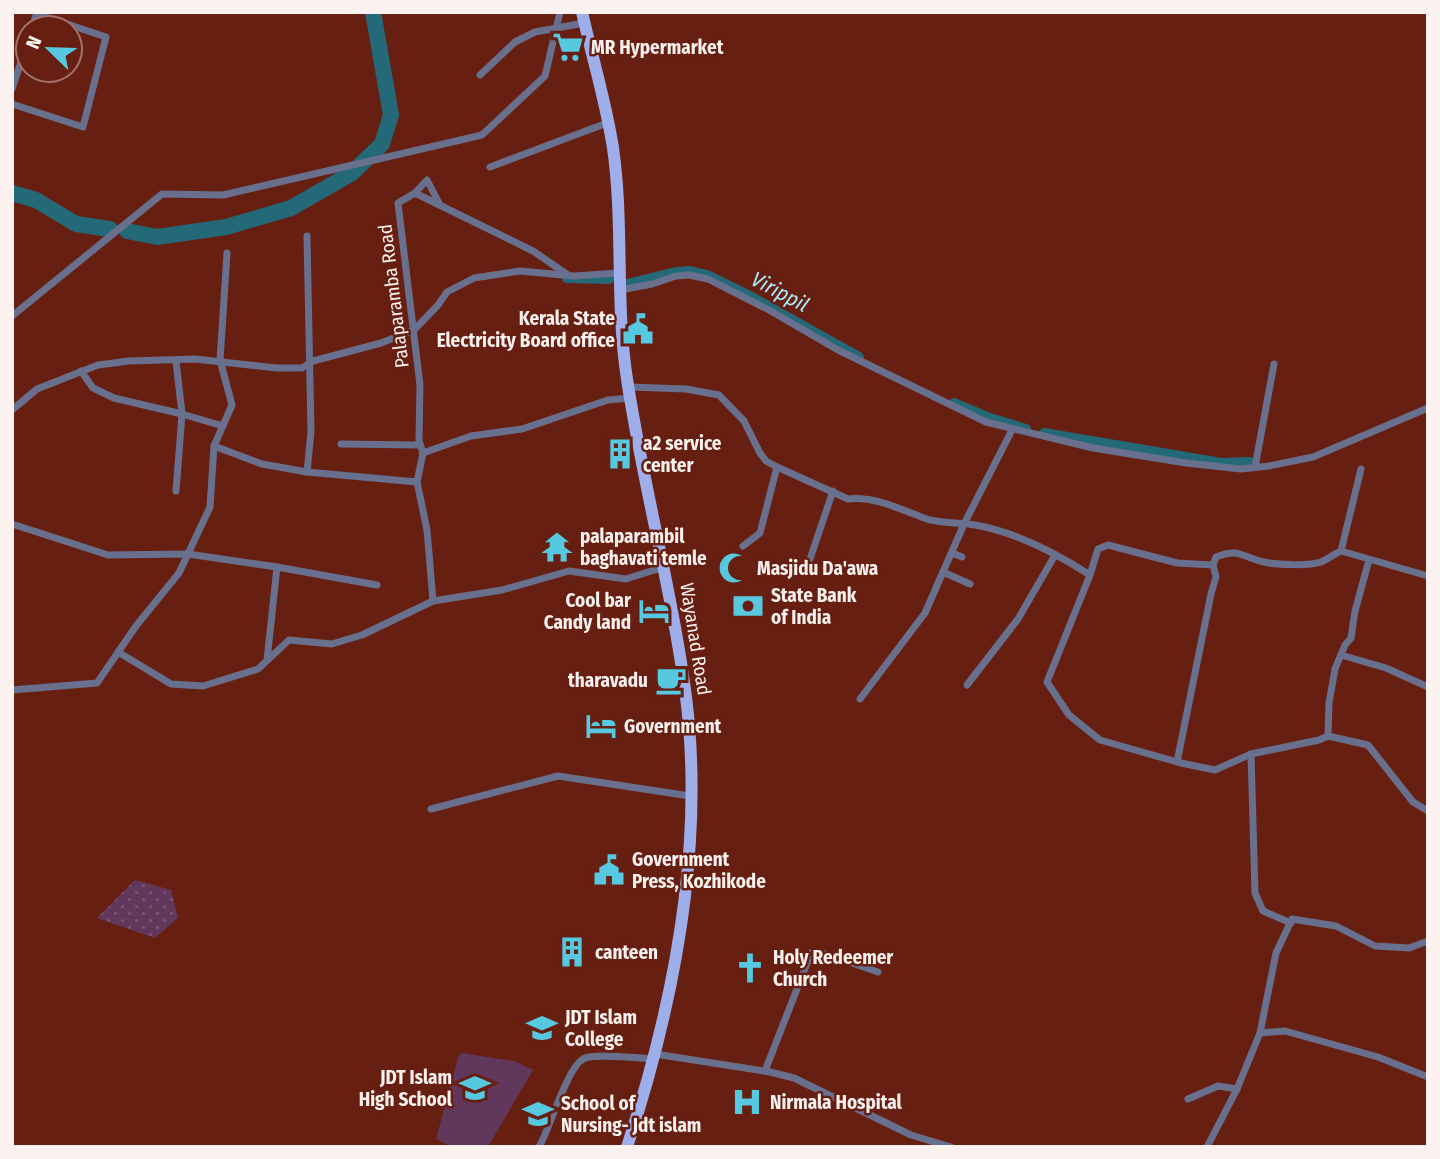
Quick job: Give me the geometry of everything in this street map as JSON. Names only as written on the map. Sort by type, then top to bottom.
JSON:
[{"type":"highway","name":"Wayanad Road","points":[[583,18],[612,147],[622,341],[686,699],[691,765],[690,847],[685,896],[667,1004],[655,1056],[627,1147]]},
{"type":"street","points":[[12,316],[162,194],[223,195],[482,135],[545,76],[560,12]]},
{"type":"street","points":[[12,104],[83,127],[106,37],[37,13]]},
{"type":"street","points":[[480,75],[515,42],[536,32],[583,18]]},
{"type":"street","points":[[489,167],[607,123]]},
{"type":"street","points":[[441,206],[427,180],[415,193],[441,206],[534,251],[568,275]]},
{"type":"street","name":"Palaparamba Road","points":[[415,193],[398,203],[420,385],[421,449],[417,482]]},
{"type":"street","points":[[307,236],[311,432],[307,472]]},
{"type":"street","points":[[12,690],[97,683],[117,652],[179,573],[188,555],[210,507],[214,446],[232,405],[220,360],[227,253]]},
{"type":"street","points":[[12,410],[37,389],[98,365],[195,359],[276,368],[302,368],[313,361],[414,330],[447,292],[474,278],[520,271],[568,275],[619,273]]},
{"type":"street","points":[[620,290],[676,276],[689,275],[708,279],[868,366],[986,422],[1093,448],[1220,468],[1255,467],[1313,457],[1428,408]]},
{"type":"street","points":[[176,361],[182,414],[176,491]]},
{"type":"street","points":[[1255,467],[1274,364]]},
{"type":"street","points":[[81,371],[93,388],[114,398],[223,426]]},
{"type":"street","points":[[341,444],[421,449],[471,436],[522,429],[630,392],[686,389],[719,395],[744,421],[766,461],[819,487],[848,499],[859,498],[906,509],[927,519],[973,524],[1007,534],[1055,555],[1090,575]]},
{"type":"street","points":[[860,699],[925,613],[964,524],[1012,430]]},
{"type":"street","points":[[214,446],[262,464],[307,472],[417,482],[427,530],[433,601]]},
{"type":"street","points":[[743,546],[760,533],[777,467]]},
{"type":"street","points":[[1341,551],[1361,468]]},
{"type":"street","points":[[810,559],[833,491]]},
{"type":"street","points":[[12,524],[108,555],[188,555],[377,585]]},
{"type":"street","points":[[1213,565],[1177,563],[1108,545],[1098,548],[1090,575],[1047,682],[1069,715],[1100,740],[1214,770],[1251,754],[1328,736],[1368,746],[1413,803],[1428,811]]},
{"type":"street","points":[[1177,762],[1210,594],[1216,578],[1213,565],[1216,557],[1236,551],[1263,562],[1301,564],[1319,563],[1341,551],[1428,576]]},
{"type":"street","points":[[952,553],[962,556]]},
{"type":"street","points":[[967,685],[1018,619],[1055,555]]},
{"type":"street","points":[[1328,736],[1329,704],[1335,669],[1350,638],[1368,560]]},
{"type":"street","points":[[267,660],[276,567]]},
{"type":"street","points":[[117,652],[171,684],[203,686],[258,669],[289,640],[332,644],[362,635],[433,601],[502,590],[569,571],[626,579],[664,567]]},
{"type":"street","points":[[943,572],[970,584]]},
{"type":"street","points":[[1341,655],[1386,668],[1428,687]]},
{"type":"street","points":[[1251,754],[1255,892],[1263,911],[1291,923]]},
{"type":"street","points":[[431,808],[558,776],[690,796]]},
{"type":"street","points":[[1207,1147],[1237,1088],[1260,1033],[1276,953],[1292,919],[1336,926],[1375,946],[1409,948],[1428,940]]},
{"type":"street","points":[[765,1071],[811,953],[826,954],[878,972]]},
{"type":"street","points":[[1260,1033],[1285,1031],[1378,1057],[1428,1077]]},
{"type":"street","points":[[539,1147],[573,1068],[584,1058],[612,1056],[655,1056],[765,1071],[794,1078],[911,1135],[951,1147]]},
{"type":"street","points":[[1188,1099],[1218,1086],[1237,1088]]},
{"type":"shaded area","points":[[135,880],[171,890],[178,918],[155,938],[97,918]]},
{"type":"shaded area","points":[[461,1053],[514,1061],[533,1070],[488,1147],[453,1147],[436,1139]]},
{"type":"waterway","points":[[127,231],[157,237],[226,227],[291,208],[352,173],[382,144],[391,115],[373,12]]},
{"type":"waterway","points":[[12,193],[36,200],[76,224],[110,229]]},
{"type":"waterway","name":"Virippil","points":[[623,285],[676,272],[690,271],[707,275],[859,357]]},
{"type":"waterway","points":[[567,278],[609,279]]},
{"type":"waterway","points":[[954,403],[1026,429]]},
{"type":"waterway","points":[[1044,433],[1221,463],[1250,462]]},
{"type":"place","name":"MR Hypermarket","points":[[568,47]]},
{"type":"place","name":"Kerala State Electricity Board office","points":[[638,329]]},
{"type":"place","name":"a2 service center","points":[[620,454]]},
{"type":"place","name":"palaparambil baghavati temle","points":[[557,547]]},
{"type":"place","name":"Masjidu Da'awa","points":[[734,568]]},
{"type":"place","name":"State Bank of India","points":[[748,606]]},
{"type":"place","name":"Cool bar Candy land","points":[[654,611]]},
{"type":"place","name":"tharavadu","points":[[671,680]]},
{"type":"place","name":"Government","points":[[601,726]]},
{"type":"place","name":"Government Press, Kozhikode","points":[[609,870]]},
{"type":"place","name":"canteen","points":[[572,952]]},
{"type":"place","name":"Holy Redeemer Church","points":[[750,968]]},
{"type":"place","name":"JDT Islam College","points":[[542,1028]]},
{"type":"place","name":"JDT Islam High School","points":[[475,1088]]},
{"type":"place","name":"Nirmala Hospital","points":[[747,1102]]},
{"type":"place","name":"School of Nursing- Jdt islam","points":[[538,1114]]}]
